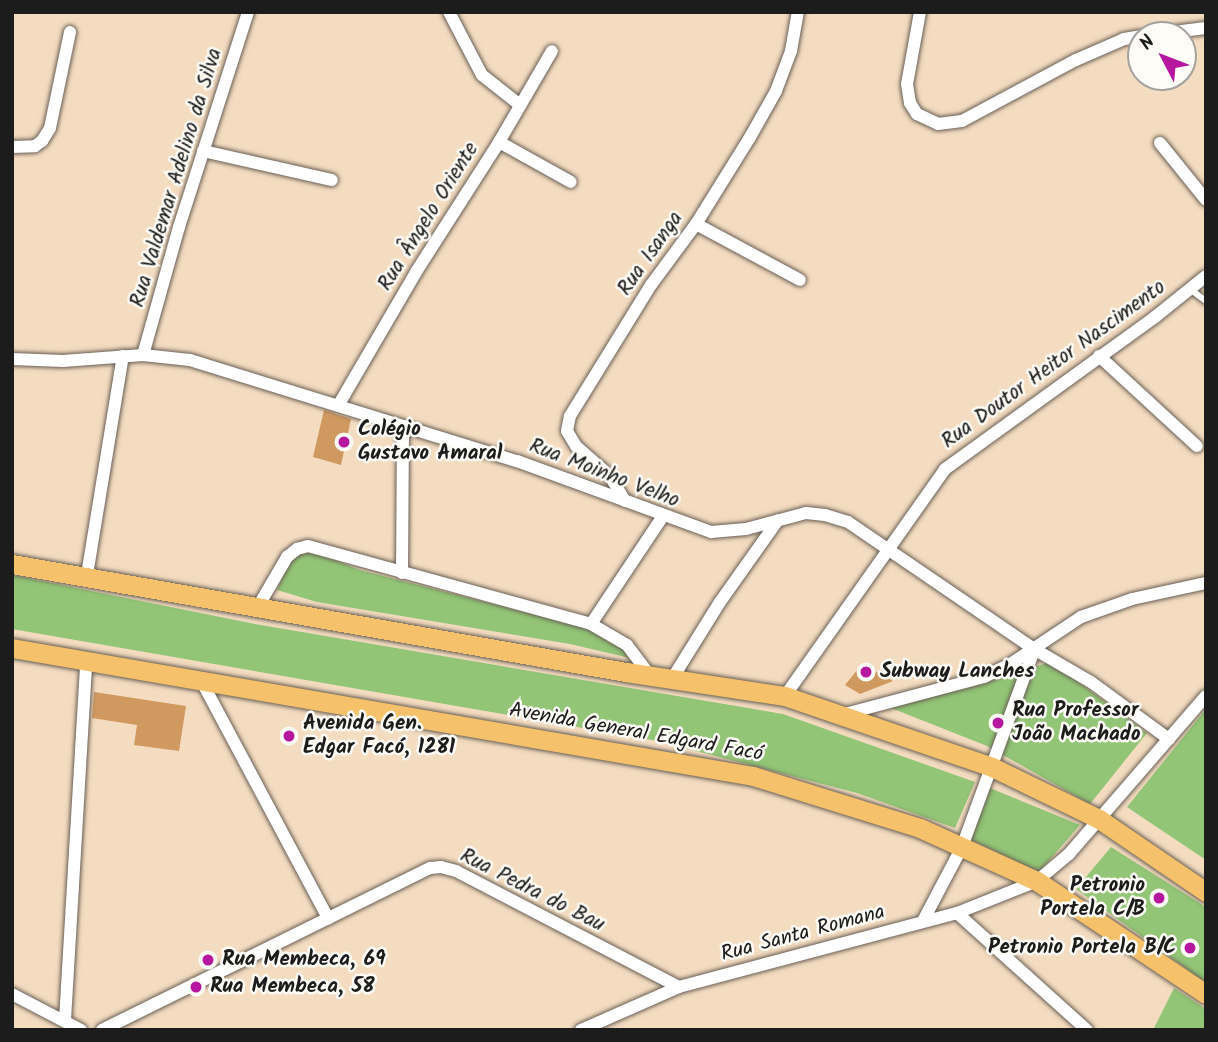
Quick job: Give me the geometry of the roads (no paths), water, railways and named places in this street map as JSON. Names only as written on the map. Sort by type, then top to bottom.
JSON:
[{"type":"main road","points":[[12,564],[672,679],[785,696],[992,767],[1099,819],[1206,892]]},
{"type":"main road","name":"Avenida General Edgard Facó","points":[[12,649],[753,776],[920,828],[1037,881],[1206,994]]},
{"type":"street","name":"Rua Valdemar Adelino da Silva","points":[[143,355],[203,151],[248,12]]},
{"type":"street","points":[[449,12],[482,75],[520,106]]},
{"type":"street","name":"Rua Isanga","points":[[625,501],[610,475],[576,446],[567,431],[570,416],[651,285],[696,223],[776,91],[792,51],[798,12]]},
{"type":"street","points":[[920,12],[907,84],[910,103],[917,114],[938,124],[962,121],[1076,60],[1127,38]]},
{"type":"street","points":[[12,147],[34,146],[42,141],[50,128],[70,32]]},
{"type":"street","name":"Rua Ângelo Oriente","points":[[340,404],[416,272],[499,142],[552,51]]},
{"type":"street","points":[[499,142],[572,182]]},
{"type":"street","points":[[1160,144],[1206,200]]},
{"type":"street","points":[[203,151],[332,180]]},
{"type":"street","points":[[696,223],[800,280]]},
{"type":"street","name":"Rua Doutor Heitor Nascimento","points":[[785,696],[945,469],[1206,276]]},
{"type":"street","name":"Rua Moinho Velho","points":[[14,363],[143,355],[190,360],[340,404],[517,461],[711,532],[746,529],[806,513],[848,522],[1034,649],[1091,682],[1169,739]]},
{"type":"street","points":[[87,575],[123,356]]},
{"type":"street","points":[[1099,356],[1197,446]]},
{"type":"street","points":[[402,573],[403,426]]},
{"type":"street","points":[[591,624],[663,516]]},
{"type":"street","points":[[672,679],[778,520]]},
{"type":"street","points":[[259,605],[287,557],[309,545],[591,624],[627,645],[650,675]]},
{"type":"street","points":[[843,715],[990,675],[1081,617],[1132,599],[1206,583]]},
{"type":"street","points":[[923,921],[962,847],[1019,683],[1034,649]]},
{"type":"street","points":[[65,1020],[86,663]]},
{"type":"street","points":[[102,1030],[328,918],[202,682]]},
{"type":"street","name":"Rua Santa Romana","points":[[581,1030],[679,987],[957,913],[1037,881],[1069,854],[1206,696]]},
{"type":"street","name":"Rua Pedra do Bau","points":[[328,918],[430,868],[441,867],[456,871],[679,987]]},
{"type":"street","points":[[957,913],[1087,1030]]},
{"type":"street","points":[[12,993],[81,1030]]},
{"type":"lane","points":[[1190,289],[1206,301]]},
{"type":"place","name":"Colégio Gustavo Amaral","points":[[344,442]]},
{"type":"place","name":"Subway Lanches","points":[[866,672]]},
{"type":"place","name":"Rua Professor João Machado","points":[[998,723]]},
{"type":"place","name":"Avenida Gen. Edgar Facó, 1281","points":[[289,736]]},
{"type":"place","name":"Petronio Portela C/B","points":[[1159,898]]},
{"type":"place","name":"Petronio Portela B/C","points":[[1190,948]]},
{"type":"place","name":"Rua Membeca, 69","points":[[208,960]]},
{"type":"place","name":"Rua Membeca, 58","points":[[196,987]]}]
